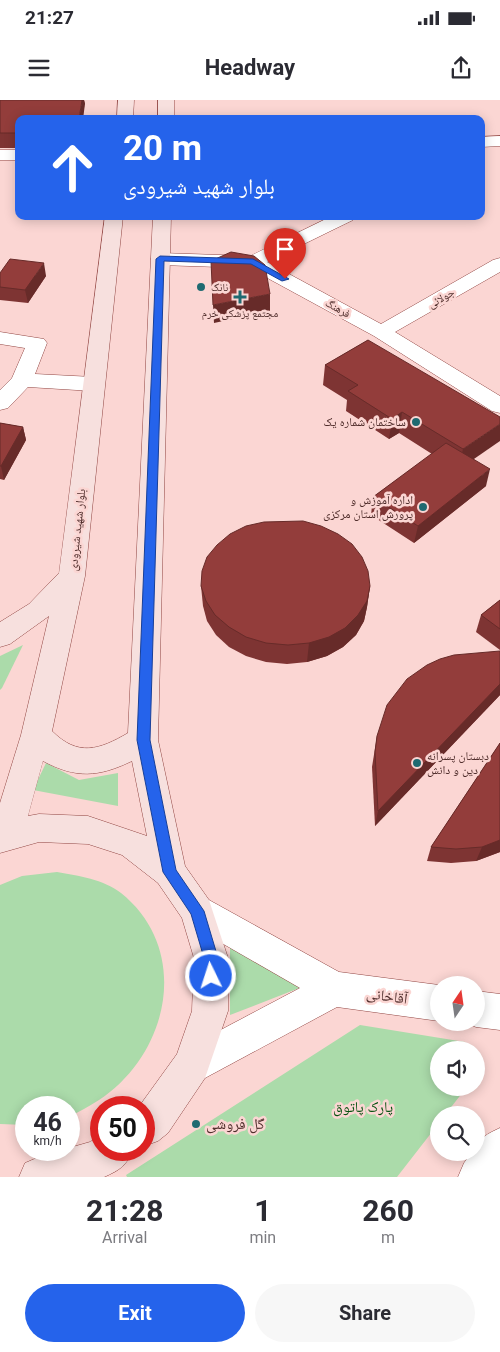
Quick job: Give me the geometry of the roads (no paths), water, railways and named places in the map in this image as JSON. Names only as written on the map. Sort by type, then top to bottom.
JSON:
[{"type":"main road","points":[[125,115],[126,100]]},
{"type":"main road","points":[[166,100],[166,115]]},
{"type":"main road","name":"بلوار شهید شیرودی","points":[[3,837],[36,735],[72,576],[114,220]]},
{"type":"main road","points":[[162,220],[143,740],[170,872]]},
{"type":"main road","points":[[0,636],[38,611],[72,576]]},
{"type":"main road","points":[[36,735],[54,752],[69,759],[84,762],[99,761],[116,756],[143,740]]},
{"type":"main road","points":[[3,837],[40,828],[88,830],[132,844],[170,872],[197,911],[211,958],[210,1011],[192,1065],[155,1118]]},
{"type":"main road","points":[[39,1177],[93,1161]]},
{"type":"street","points":[[485,142],[500,141]]},
{"type":"street","points":[[0,155],[15,155]]},
{"type":"street","points":[[253,262],[338,220]]},
{"type":"street","name":"فرهنگ","points":[[160,259],[253,262],[382,332],[500,406]]},
{"type":"street","name":"جولائی","points":[[382,332],[500,264]]},
{"type":"street","points":[[0,338],[36,343],[22,380],[0,403]]},
{"type":"street","points":[[22,380],[93,384]]},
{"type":"street","points":[[197,911],[335,989]]},
{"type":"street","points":[[192,1065],[335,989]]},
{"type":"street","name":"آقاخانی","points":[[335,989],[430,1002]]},
{"type":"street","points":[[485,1010],[500,1012]]},
{"type":"place","name":"نانک","points":[[201,287]]},
{"type":"place","name":"مجتمع پزشکی خرم","points":[[240,297]]},
{"type":"place","name":"ساختمان شماره یک","points":[[416,422]]},
{"type":"place","name":"اداره آموزش و پرورش استان مرکزی","points":[[423,507]]},
{"type":"place","name":"دبستان پسرانه دین و دانش","points":[[417,763]]},
{"type":"place","name":"گل فروشی","points":[[196,1124]]},
{"type":"park label","name":"پارک پاتوق","points":[[363,1107]]}]
